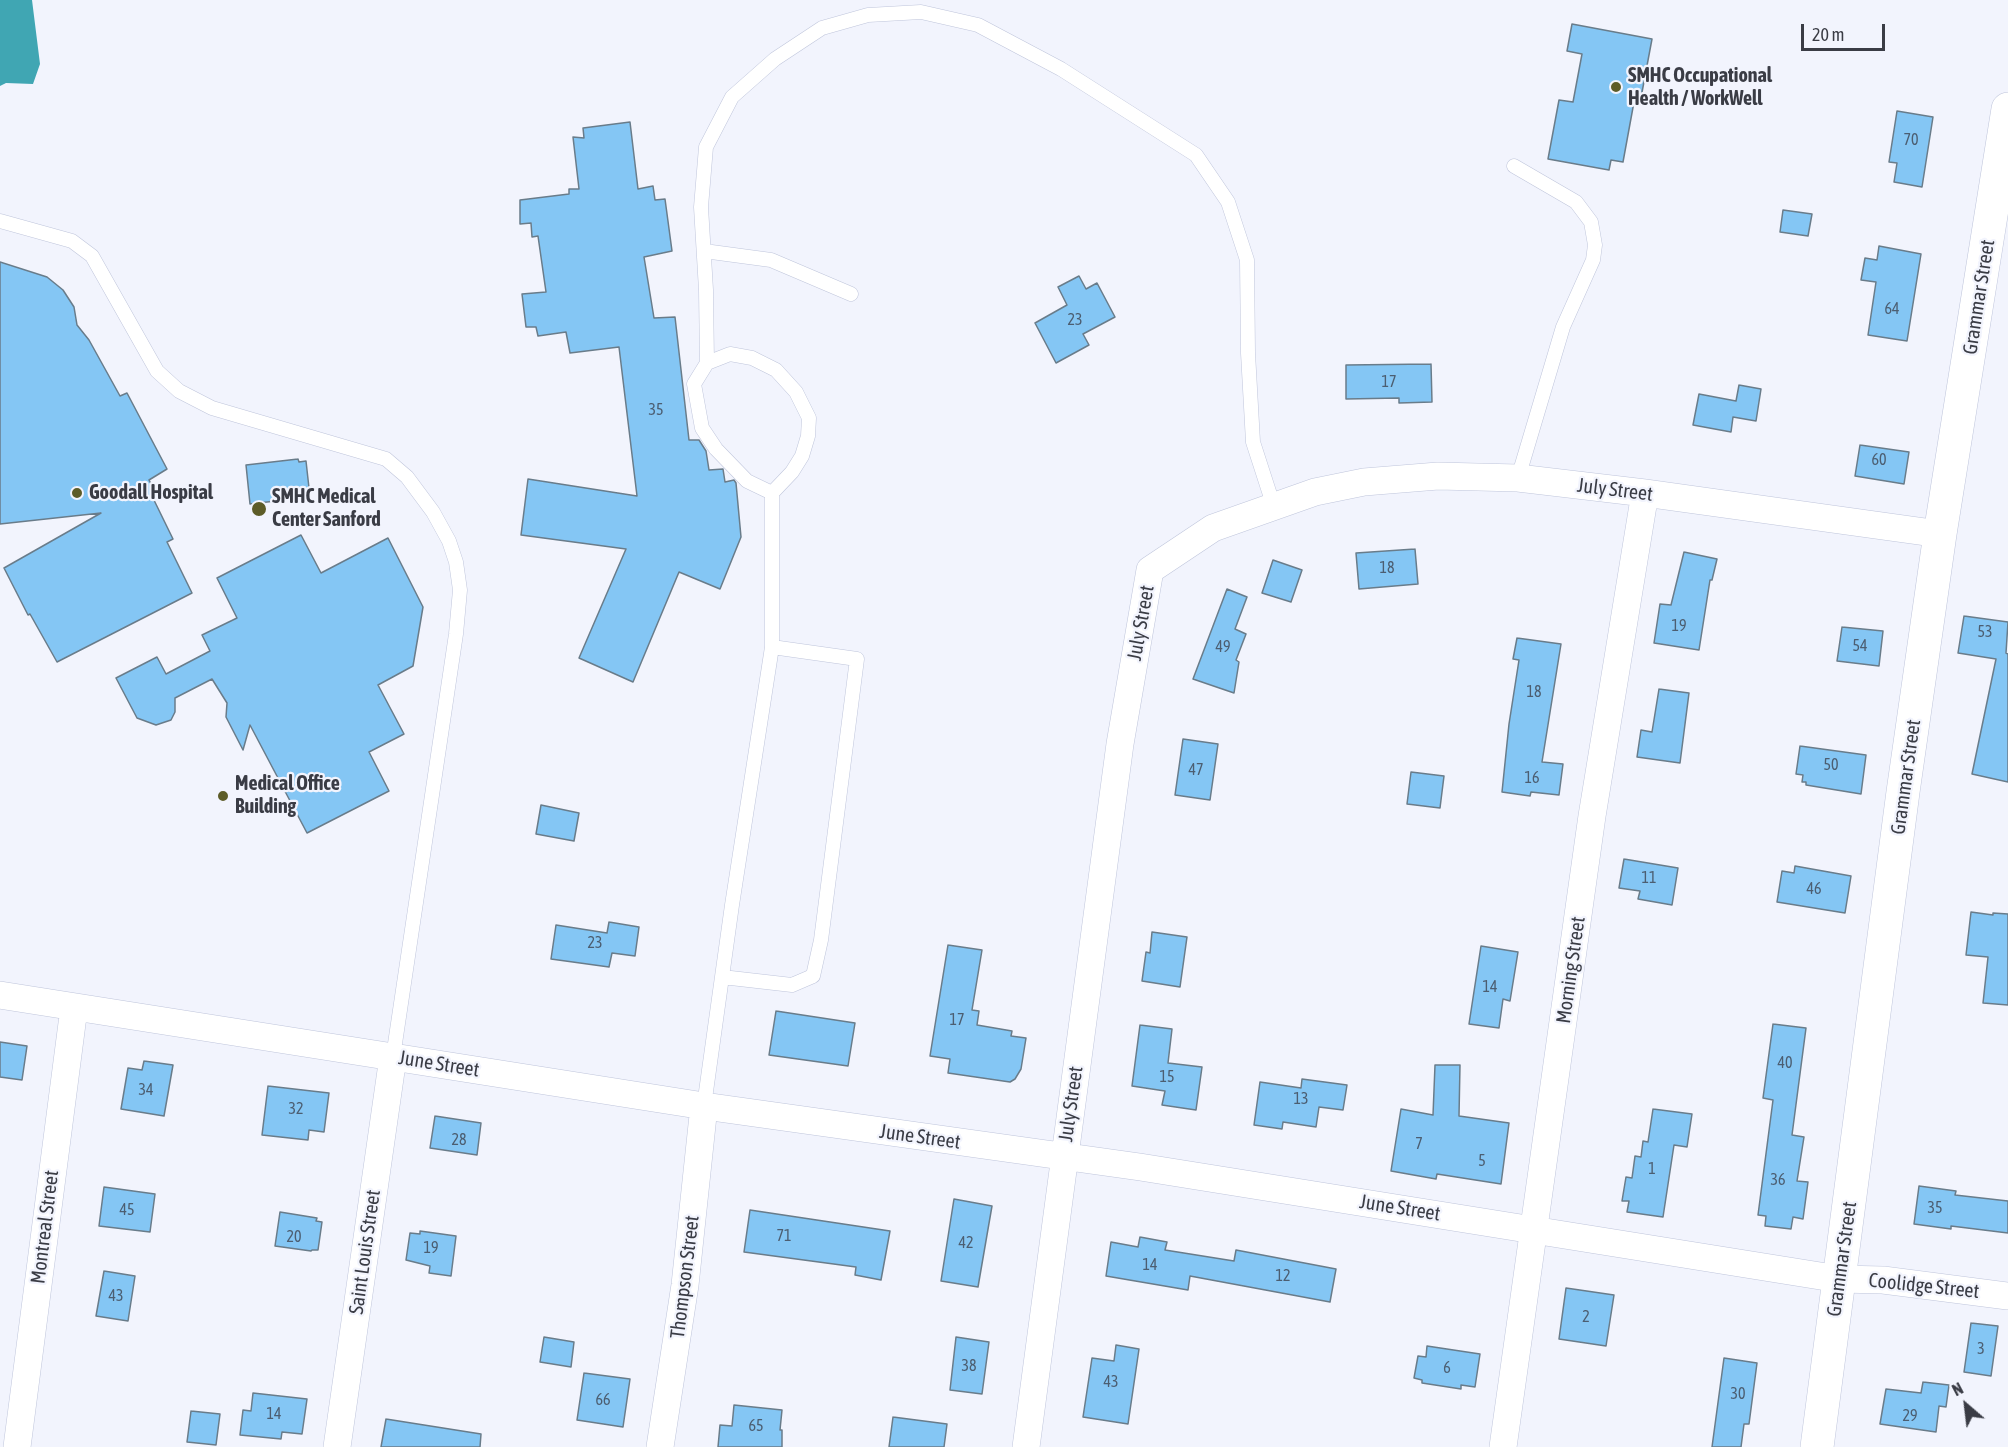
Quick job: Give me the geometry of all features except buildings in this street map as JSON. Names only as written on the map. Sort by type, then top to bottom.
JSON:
[{"type":"street","name":"Grammar Street","points":[[1817,1447],[1887,911],[1940,534],[2008,110]]},
{"type":"street","name":"July Street","points":[[1026,1447],[1120,744],[1150,570],[1213,528],[1315,492],[1364,482],[1438,476],[1518,478],[1645,493],[1940,534]]},
{"type":"street","name":"Morning Street","points":[[1503,1447],[1600,762],[1645,493]]},
{"type":"street","name":"June Street","points":[[0,995],[705,1106],[1064,1156],[1839,1279]]},
{"type":"street","name":"Montreal Street","points":[[17,1447],[74,1008]]},
{"type":"street","name":"Saint Louis Street","points":[[337,1447],[393,1057]]},
{"type":"street","name":"Thompson Street","points":[[660,1447],[685,1285],[705,1106]]},
{"type":"street","name":"Coolidge Street","points":[[1839,1279],[1883,1280],[2008,1296]]},
{"type":"lane","points":[[772,493],[747,481],[716,449],[702,428],[694,384],[707,363],[701,207],[706,147],[732,97],[775,59],[822,28],[868,15],[921,12],[978,25],[1061,69],[1196,155],[1228,202],[1247,260],[1248,353],[1253,442],[1274,507]]},
{"type":"lane","points":[[1514,166],[1576,202],[1591,222],[1595,244],[1593,260],[1563,327],[1518,478]]},
{"type":"lane","points":[[0,221],[72,241],[92,256],[157,371],[179,391],[212,408],[386,459],[407,477],[433,512],[449,541],[456,561],[460,590],[456,634],[393,1057]]},
{"type":"lane","points":[[704,251],[771,260],[851,294]]},
{"type":"lane","points":[[705,1106],[722,977],[772,647],[772,493],[792,472],[802,456],[808,436],[809,418],[796,392],[776,369],[753,358],[730,354],[707,363]]},
{"type":"lane","points":[[722,977],[792,985],[813,976],[821,940],[856,659],[772,647]]},
{"type":"water","points":[[0,0],[32,0],[40,64],[33,84],[6,83],[0,86]]},
{"type":"place","name":"SMHC Occupational Health / WorkWell","points":[[1616,87]]},
{"type":"place","name":"Goodall Hospital","points":[[77,493]]},
{"type":"place","name":"SMHC Medical Center Sanford","points":[[259,509]]},
{"type":"place","name":"Medical Office Building","points":[[223,796]]}]
